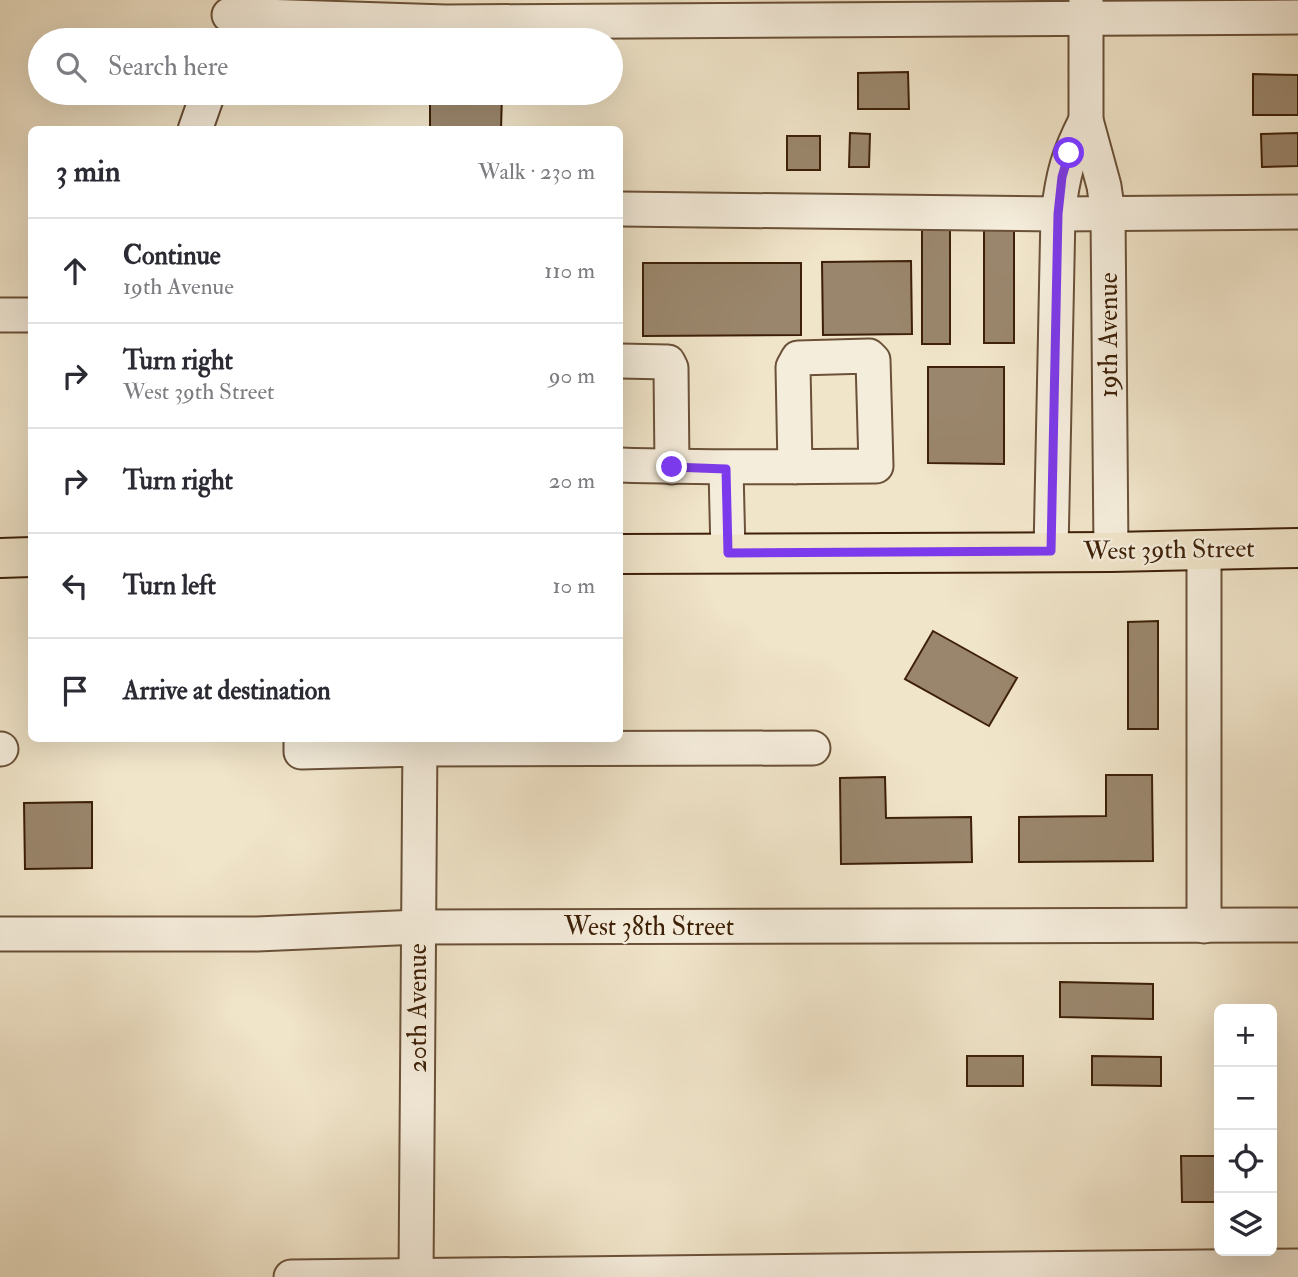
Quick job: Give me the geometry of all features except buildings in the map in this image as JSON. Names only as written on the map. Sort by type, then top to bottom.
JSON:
[{"type":"main road","name":"West 39th Street","points":[[623,554],[1111,552],[1298,548]]},
{"type":"main road","points":[[0,558],[28,557]]},
{"type":"street","points":[[228,18],[446,22],[1086,9],[1298,17]]},
{"type":"street","name":"19th Avenue","points":[[1086,9],[1086,120],[1104,186],[1108,214],[1111,552]]},
{"type":"street","points":[[196,126],[204,105]]},
{"type":"street","name":"19th Avenue","points":[[1051,551],[1058,214],[1062,177],[1069,153],[1086,120]]},
{"type":"street","points":[[623,209],[1058,214],[1298,212]]},
{"type":"street","points":[[0,315],[28,315]]},
{"type":"street","points":[[623,361],[668,362],[671,368],[672,467]]},
{"type":"street","points":[[623,466],[726,469],[795,467]]},
{"type":"street","points":[[726,469],[728,553]]},
{"type":"street","points":[[1204,550],[1205,926]]},
{"type":"street","points":[[301,742],[301,752],[420,744],[813,748]]},
{"type":"street","name":"20th Avenue","points":[[416,1277],[420,744]]},
{"type":"street","name":"West 38th Street","points":[[0,934],[257,934],[419,927],[1298,925]]},
{"type":"street","points":[[291,1277],[1298,1266]]},
{"type":"route","points":[[672,467],[726,469],[728,553],[1051,551],[1058,214],[1062,177],[1069,153]]}]
